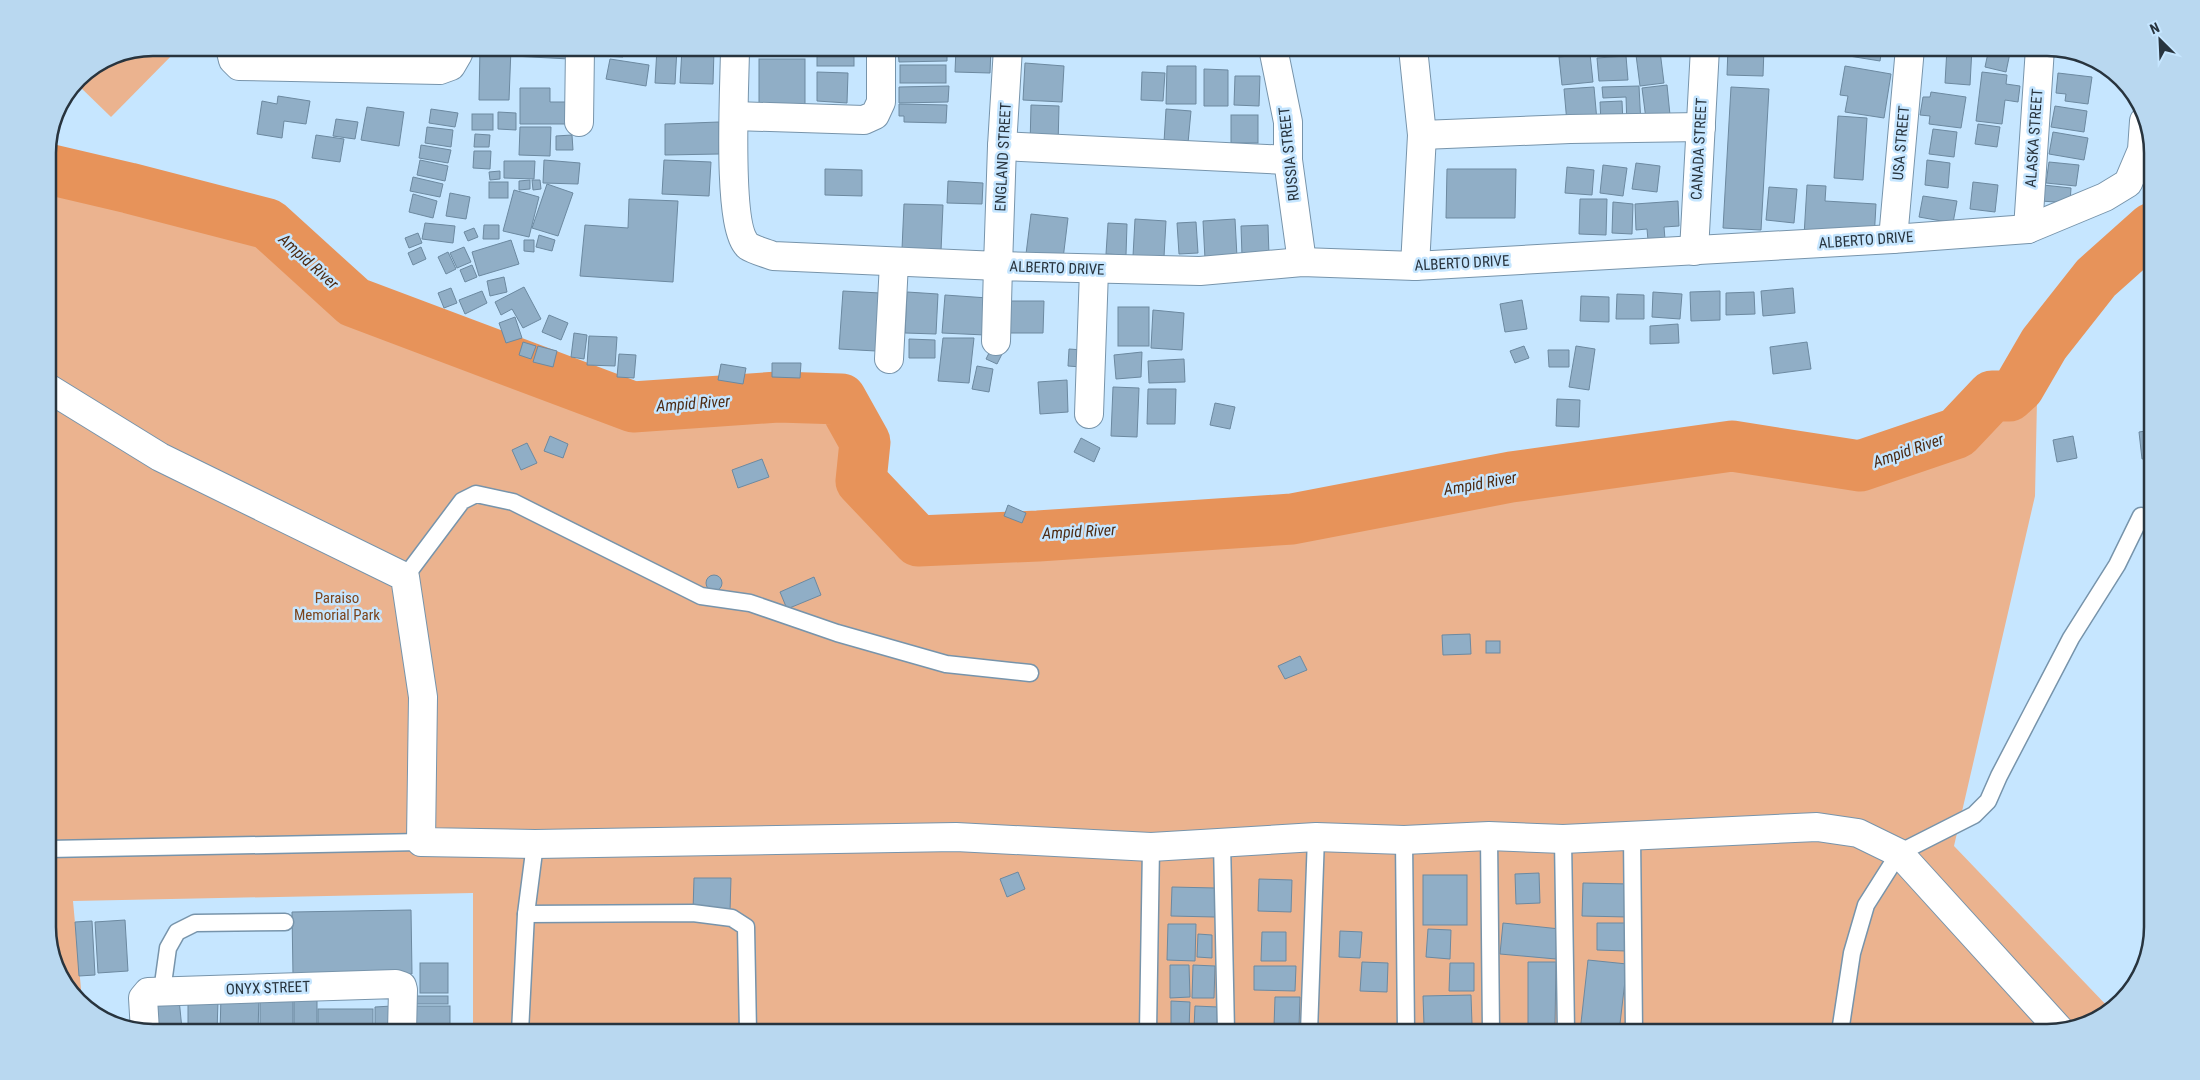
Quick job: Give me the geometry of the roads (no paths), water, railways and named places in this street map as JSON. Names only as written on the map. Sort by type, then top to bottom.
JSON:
[{"type":"street","points":[[232,56],[239,66],[440,70],[451,66],[457,56]]},
{"type":"street","points":[[579,122],[580,56]]},
{"type":"street","points":[[736,56],[734,116],[864,120],[875,116],[881,102],[881,56]]},
{"type":"street","name":"ENGLAND STREET","points":[[996,341],[1002,146],[1008,56]]},
{"type":"street","name":"RUSSIA STREET","points":[[1274,56],[1288,122],[1288,160],[1302,262]]},
{"type":"street","points":[[1414,56],[1422,136],[1416,266]]},
{"type":"street","name":"CANADA STREET","points":[[1694,251],[1704,56]]},
{"type":"street","name":"USA STREET","points":[[1893,239],[1909,56]]},
{"type":"street","name":"ALASKA STREET","points":[[2028,229],[2039,56]]},
{"type":"street","name":"ALBERTO DRIVE","points":[[734,116],[734,194],[741,232],[748,245],[773,256],[894,263],[1094,270],[1200,271],[1302,262],[1416,266],[1893,239],[2028,229],[2105,197],[2128,183],[2142,150],[2143,139]]},
{"type":"street","points":[[1422,136],[1570,128],[1701,127]]},
{"type":"street","points":[[1002,146],[1288,160]]},
{"type":"street","points":[[889,359],[894,263]]},
{"type":"street","points":[[1089,414],[1094,270]]},
{"type":"street","points":[[56,393],[160,457],[404,576],[423,697],[421,842],[535,844],[956,837],[1151,847],[1316,837],[1404,840],[1489,836],[1563,839],[1817,828],[1858,833],[1899,853],[2055,1023]]},
{"type":"street","name":"ONYX STREET","points":[[152,994],[396,984],[402,986],[403,990],[402,1024]]},
{"type":"street","points":[[146,1024],[152,994]]},
{"type":"lane","points":[[404,576],[462,501],[476,494],[513,502],[701,596],[750,603],[837,633],[946,664],[1030,673]]},
{"type":"lane","points":[[1841,1024],[1852,953],[1866,905],[1899,853],[1974,814],[1988,801],[2070,638],[2118,565],[2141,516]]},
{"type":"lane","points":[[1632,835],[1634,1024]]},
{"type":"lane","points":[[1489,836],[1491,1024]]},
{"type":"lane","points":[[1309,1024],[1316,837]]},
{"type":"lane","points":[[1563,839],[1566,1024]]},
{"type":"lane","points":[[1404,840],[1406,1024]]},
{"type":"lane","points":[[56,849],[421,842]]},
{"type":"lane","points":[[1222,842],[1226,1024]]},
{"type":"lane","points":[[520,1024],[526,914],[535,844]]},
{"type":"lane","points":[[1148,1024],[1151,847]]},
{"type":"lane","points":[[526,914],[693,913],[732,918],[746,927],[748,1024]]},
{"type":"lane","points":[[152,994],[168,948],[177,932],[195,923],[285,922]]},
{"type":"waterway","name":"Ampid River","points":[[56,171],[268,224],[354,302],[633,407],[778,397],[841,399],[865,442],[861,481],[918,541],[1038,536],[1292,519],[1511,477],[1732,446],[1860,466],[1957,433],[1992,396],[2009,396],[2019,387],[2044,344],[2096,278],[2144,235]]},
{"type":"park label","name":"Paraiso Memorial Park","points":[[337,606]]}]
